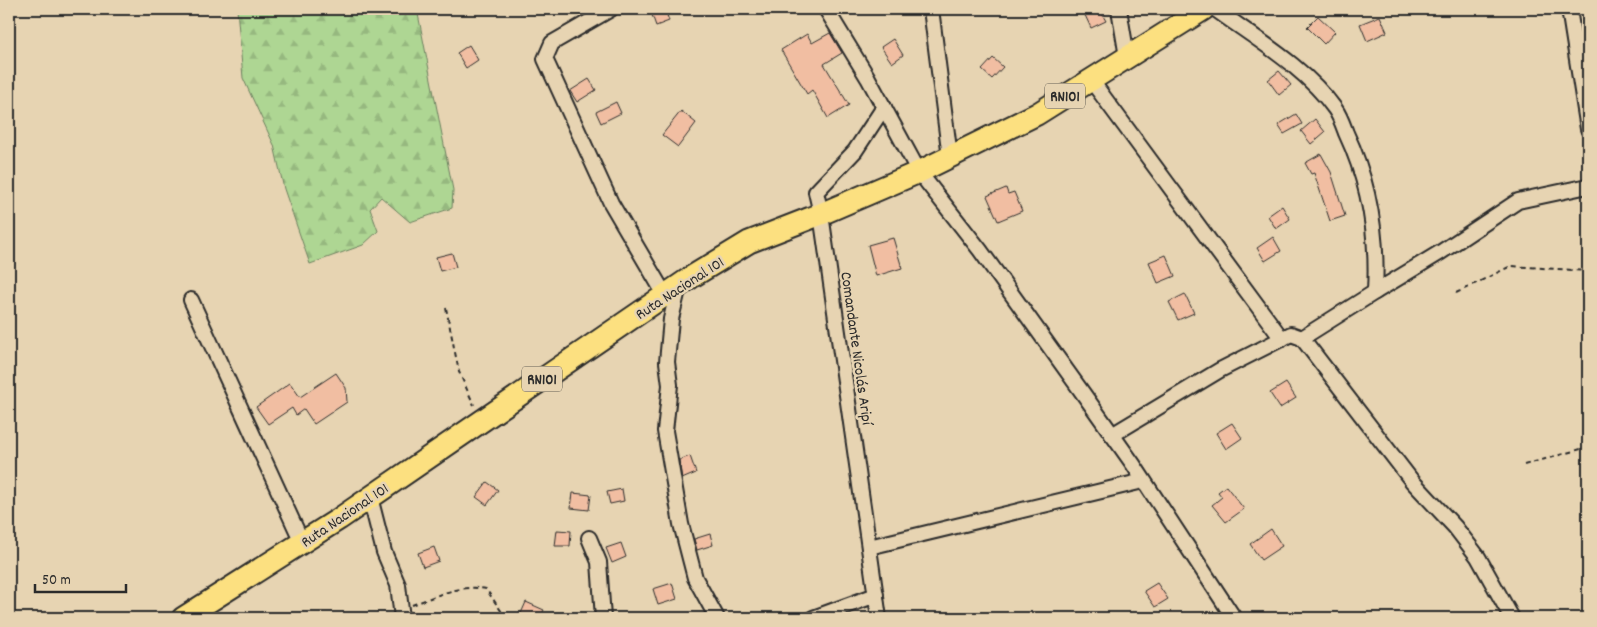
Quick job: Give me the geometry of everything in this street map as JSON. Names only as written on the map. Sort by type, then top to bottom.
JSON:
[{"type":"main road","name":"Ruta Nacional 101","points":[[183,618],[370,497],[672,290],[749,242],[821,214],[919,172],[1037,114],[1204,9]]},
{"type":"street","points":[[611,9],[552,42],[545,59],[611,203],[672,290],[667,362],[670,386],[665,431],[681,524],[694,578],[717,618]]},
{"type":"street","points":[[826,9],[884,107],[919,172],[980,250],[1112,435],[1234,618]]},
{"type":"street","points":[[931,9],[950,157]]},
{"type":"street","points":[[1119,9],[1127,57]]},
{"type":"street","points":[[1215,9],[1298,70],[1335,110],[1356,154],[1371,204],[1376,265],[1375,292]]},
{"type":"street","points":[[1569,9],[1588,129]]},
{"type":"street","points":[[1091,80],[1282,339]]},
{"type":"street","name":"Comandante Nicolás Aripí","points":[[878,618],[821,214],[816,192],[855,151],[884,107]]},
{"type":"street","points":[[1302,338],[1441,252],[1518,201],[1588,186]]},
{"type":"street","points":[[191,300],[302,542]]},
{"type":"street","points":[[1112,435],[1220,370],[1291,334],[1302,338],[1412,481],[1455,526],[1478,557],[1512,618]]},
{"type":"street","points":[[868,547],[1143,481]]},
{"type":"street","points":[[370,497],[384,552],[398,585],[401,614]]},
{"type":"street","points":[[589,538],[599,562],[603,618]]},
{"type":"street","points":[[813,618],[876,595]]},
{"type":"path","points":[[1456,293],[1510,266],[1588,271]]},
{"type":"path","points":[[446,308],[459,372],[481,421]]},
{"type":"path","points":[[1524,465],[1588,447]]},
{"type":"path","points":[[401,614],[449,591],[474,586],[486,589],[506,618]]},
{"type":"green space","points":[[237,9],[417,9],[453,190],[452,208],[410,222],[381,197],[370,209],[378,231],[363,245],[310,264],[284,189],[274,145],[243,78]]},
{"type":"building","points":[[665,9],[669,21],[656,26],[651,12]]},
{"type":"building","points":[[1093,9],[1099,9],[1106,21],[1091,28],[1084,13]]},
{"type":"building","points":[[1318,16],[1335,32],[1324,44],[1307,27]]},
{"type":"building","points":[[1380,16],[1387,32],[1367,41],[1360,24]]},
{"type":"building","points":[[830,33],[842,53],[824,64],[849,105],[828,118],[812,90],[807,94],[781,50],[807,34],[812,43]]},
{"type":"building","points":[[893,39],[903,55],[892,63],[881,47]]},
{"type":"building","points":[[469,45],[478,60],[466,68],[457,53]]},
{"type":"building","points":[[993,58],[1003,67],[992,79],[982,70]]},
{"type":"building","points":[[1279,71],[1291,85],[1279,95],[1268,80]]},
{"type":"building","points":[[589,79],[596,90],[577,102],[570,91]]},
{"type":"building","points":[[616,102],[621,113],[601,123],[596,112]]},
{"type":"building","points":[[681,111],[696,123],[678,147],[662,135]]},
{"type":"building","points":[[1296,114],[1302,124],[1284,134],[1278,125]]},
{"type":"building","points":[[1315,119],[1325,132],[1311,144],[1301,131]]},
{"type":"building","points":[[1321,154],[1331,172],[1345,216],[1330,221],[1314,173],[1311,174],[1305,163]]},
{"type":"building","points":[[1006,188],[1008,194],[1014,192],[1022,211],[998,221],[987,196]]},
{"type":"building","points":[[1282,206],[1290,219],[1276,229],[1268,216]]},
{"type":"building","points":[[1273,237],[1281,251],[1265,261],[1257,248]]},
{"type":"building","points":[[893,238],[902,268],[876,276],[868,245]]},
{"type":"building","points":[[452,253],[456,267],[440,271],[436,257]]},
{"type":"building","points":[[1166,255],[1175,276],[1158,283],[1149,262]]},
{"type":"building","points":[[1185,294],[1194,313],[1178,320],[1169,302]]},
{"type":"building","points":[[336,373],[346,388],[347,402],[314,424],[304,409],[296,415],[292,408],[268,424],[256,407],[290,383],[300,397]]},
{"type":"building","points":[[1286,383],[1296,398],[1280,408],[1270,393]]},
{"type":"building","points":[[1232,423],[1242,438],[1226,449],[1216,433]]},
{"type":"building","points":[[690,456],[696,473],[682,479],[679,460]]},
{"type":"building","points":[[487,482],[498,490],[487,505],[476,497]]},
{"type":"building","points":[[1226,486],[1244,509],[1226,522],[1212,505],[1222,497],[1218,492]]},
{"type":"building","points":[[622,489],[624,501],[610,504],[607,492]]},
{"type":"building","points":[[573,493],[591,495],[589,510],[571,508]]},
{"type":"building","points":[[1271,529],[1282,546],[1261,560],[1250,544]]},
{"type":"building","points":[[557,530],[571,531],[570,546],[555,546]]},
{"type":"building","points":[[710,534],[713,545],[697,550],[694,539]]},
{"type":"building","points":[[621,543],[626,557],[612,563],[606,548]]},
{"type":"building","points":[[434,547],[439,561],[423,567],[418,553]]},
{"type":"building","points":[[672,583],[677,599],[658,605],[653,589]]},
{"type":"building","points":[[1157,583],[1168,599],[1155,607],[1144,591]]},
{"type":"building","points":[[526,602],[544,610],[540,618],[519,618]]}]
